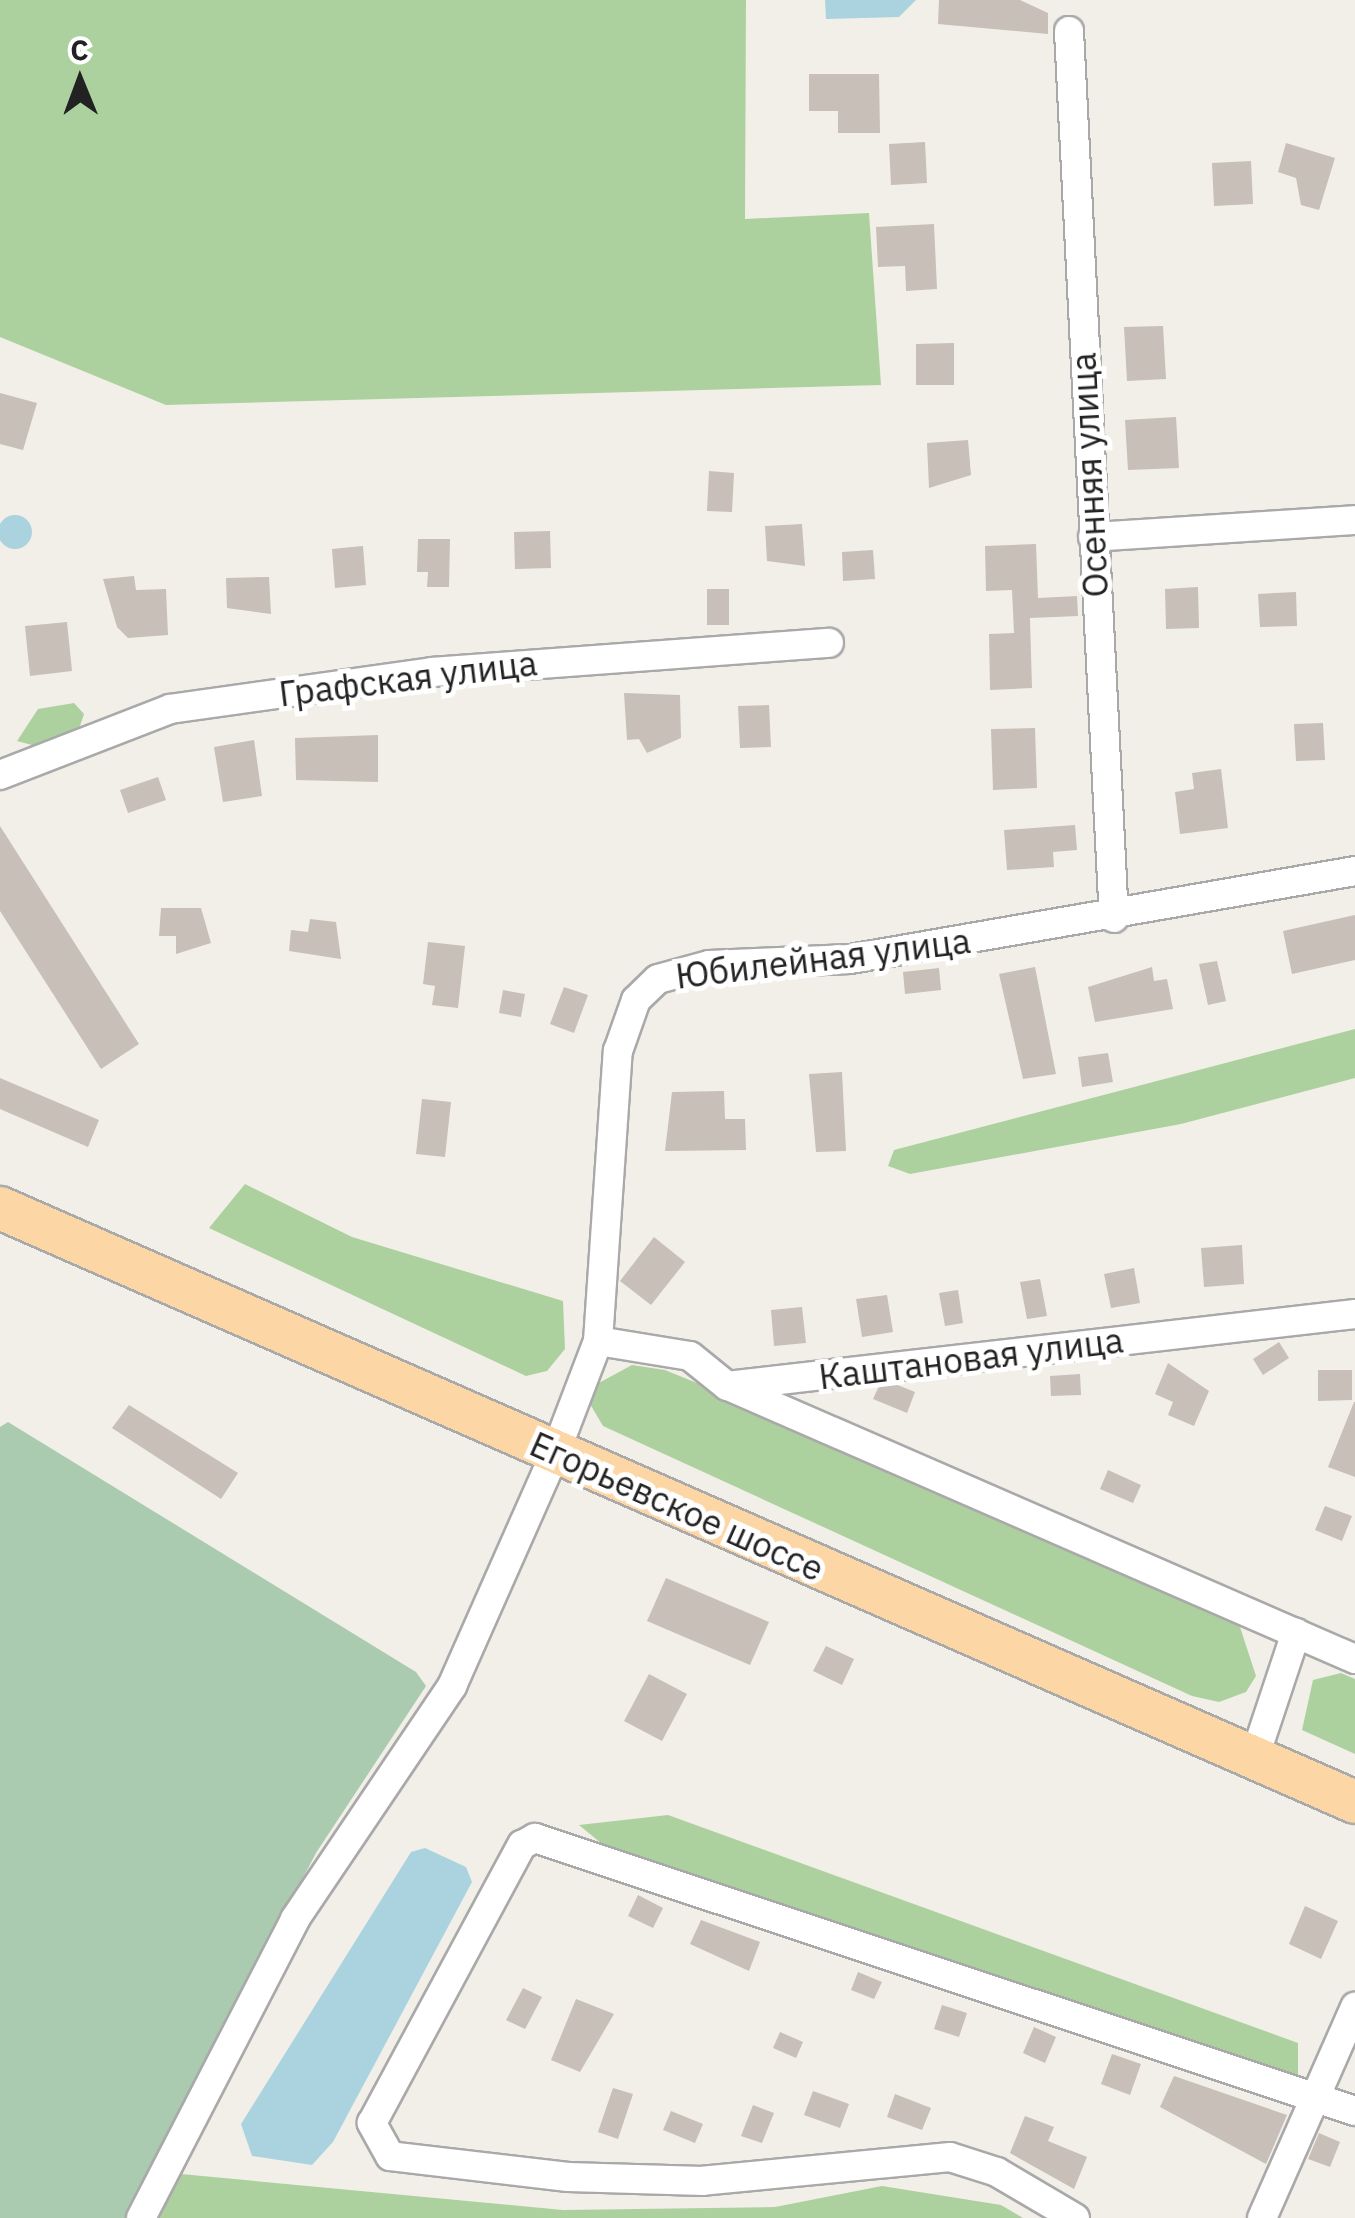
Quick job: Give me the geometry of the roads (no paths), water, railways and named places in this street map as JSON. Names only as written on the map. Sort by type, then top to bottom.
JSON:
[{"type":"main road","name":"Егорьевское шоссе","points":[[0,1208],[1355,1802]]},
{"type":"street","name":"Осенняя улица","points":[[1069,31],[1114,918]]},
{"type":"street","points":[[1093,537],[1355,520]]},
{"type":"street","name":"Графская улица","points":[[0,775],[170,709],[432,672],[830,643]]},
{"type":"street","name":"Юбилейная улица","points":[[141,2218],[294,1919],[452,1686],[556,1451],[598,1341],[618,1051],[636,1000],[658,979],[709,965],[850,959],[1114,918],[1355,872]]},
{"type":"street","name":"Каштановая улица","points":[[728,1386],[1355,1314]]},
{"type":"street","points":[[598,1341],[690,1356],[728,1386],[1355,1659]]},
{"type":"street","points":[[1254,1759],[1296,1633]]},
{"type":"street","points":[[1075,2218],[997,2172],[950,2156],[703,2182],[568,2177],[390,2156],[372,2123],[522,1844],[534,1838],[1355,2110]]},
{"type":"street","points":[[1262,2218],[1355,2007]]},
{"type":"water","points":[[825,0],[916,0],[899,17],[826,19]]},
{"type":"water","points":[[15,515],[27,520],[32,532],[27,544],[15,549],[3,544],[-2,532],[3,520]]},
{"type":"water","points":[[425,1848],[466,1867],[472,1882],[333,2142],[312,2165],[252,2156],[241,2124],[411,1852]]}]
